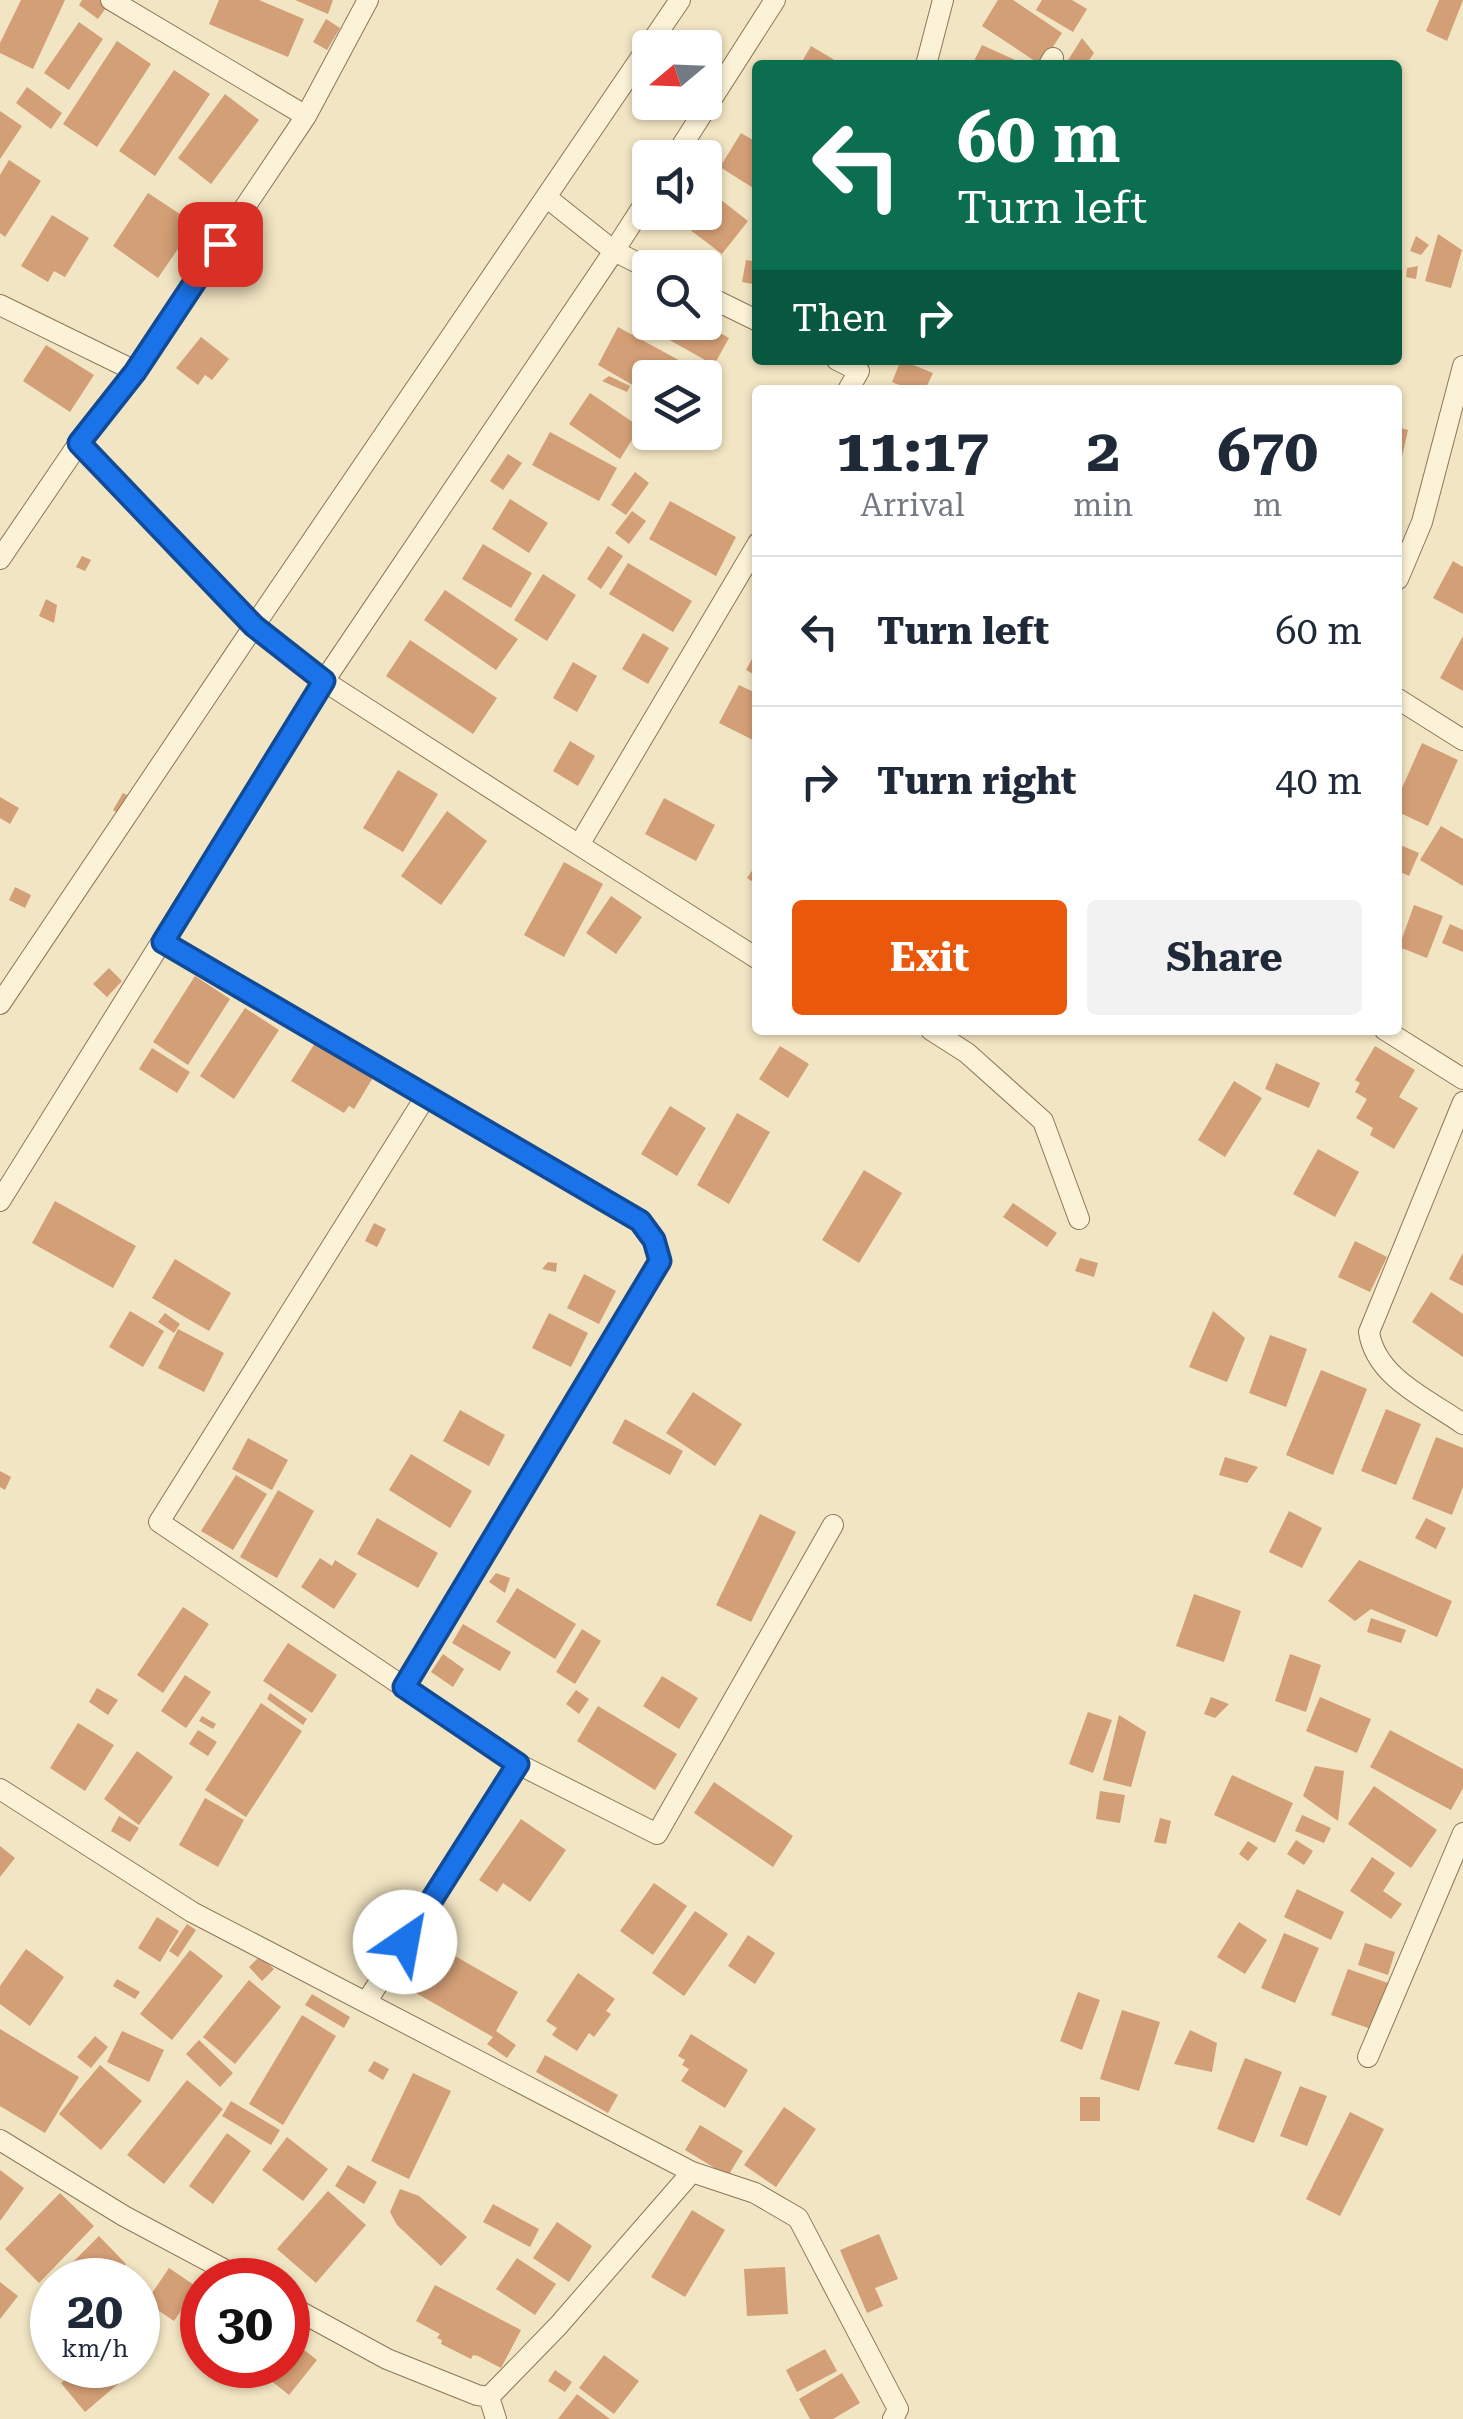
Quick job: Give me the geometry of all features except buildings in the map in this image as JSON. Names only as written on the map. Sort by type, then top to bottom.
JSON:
[{"type":"street","points":[[111,0],[306,116]]},
{"type":"street","points":[[0,559],[79,443],[135,372],[306,116],[368,0]]},
{"type":"street","points":[[0,1004],[680,0]]},
{"type":"street","points":[[686,140],[775,0]]},
{"type":"street","points":[[927,60],[943,0]]},
{"type":"street","points":[[546,197],[614,251],[632,260]]},
{"type":"street","points":[[0,1201],[324,681],[632,224]]},
{"type":"street","points":[[722,304],[752,318]]},
{"type":"street","points":[[0,305],[135,372]]},
{"type":"street","points":[[1402,570],[1422,522],[1463,366]]},
{"type":"street","points":[[79,443],[254,626],[324,681],[752,955]]},
{"type":"street","points":[[580,845],[752,553]]},
{"type":"street","points":[[1402,702],[1463,740]]},
{"type":"street","points":[[163,942],[640,1221],[654,1240],[660,1261],[404,1687]]},
{"type":"street","points":[[939,1035],[968,1053],[1043,1121],[1079,1220]]},
{"type":"street","points":[[1394,1035],[1463,1079]]},
{"type":"street","points":[[426,1096],[159,1522],[518,1764],[657,1834],[833,1525]]},
{"type":"street","points":[[1463,1102],[1369,1332],[1372,1350],[1384,1369],[1463,1424]]},
{"type":"street","points":[[367,2000],[518,1764]]},
{"type":"street","points":[[0,1789],[192,1912],[692,2172],[756,2193],[798,2218],[898,2409],[894,2419]]},
{"type":"street","points":[[1368,2056],[1463,1832]]},
{"type":"street","points":[[0,2140],[124,2216],[203,2258]]},
{"type":"street","points":[[489,2397],[558,2326],[692,2172]]},
{"type":"street","points":[[310,2317],[387,2359],[477,2396],[489,2397]]},
{"type":"street","points":[[489,2397],[496,2419]]},
{"type":"route","points":[[220,244],[135,372],[79,443],[254,626],[324,681],[163,942],[640,1221],[654,1240],[660,1261],[404,1687],[518,1764],[405,1942]]}]
